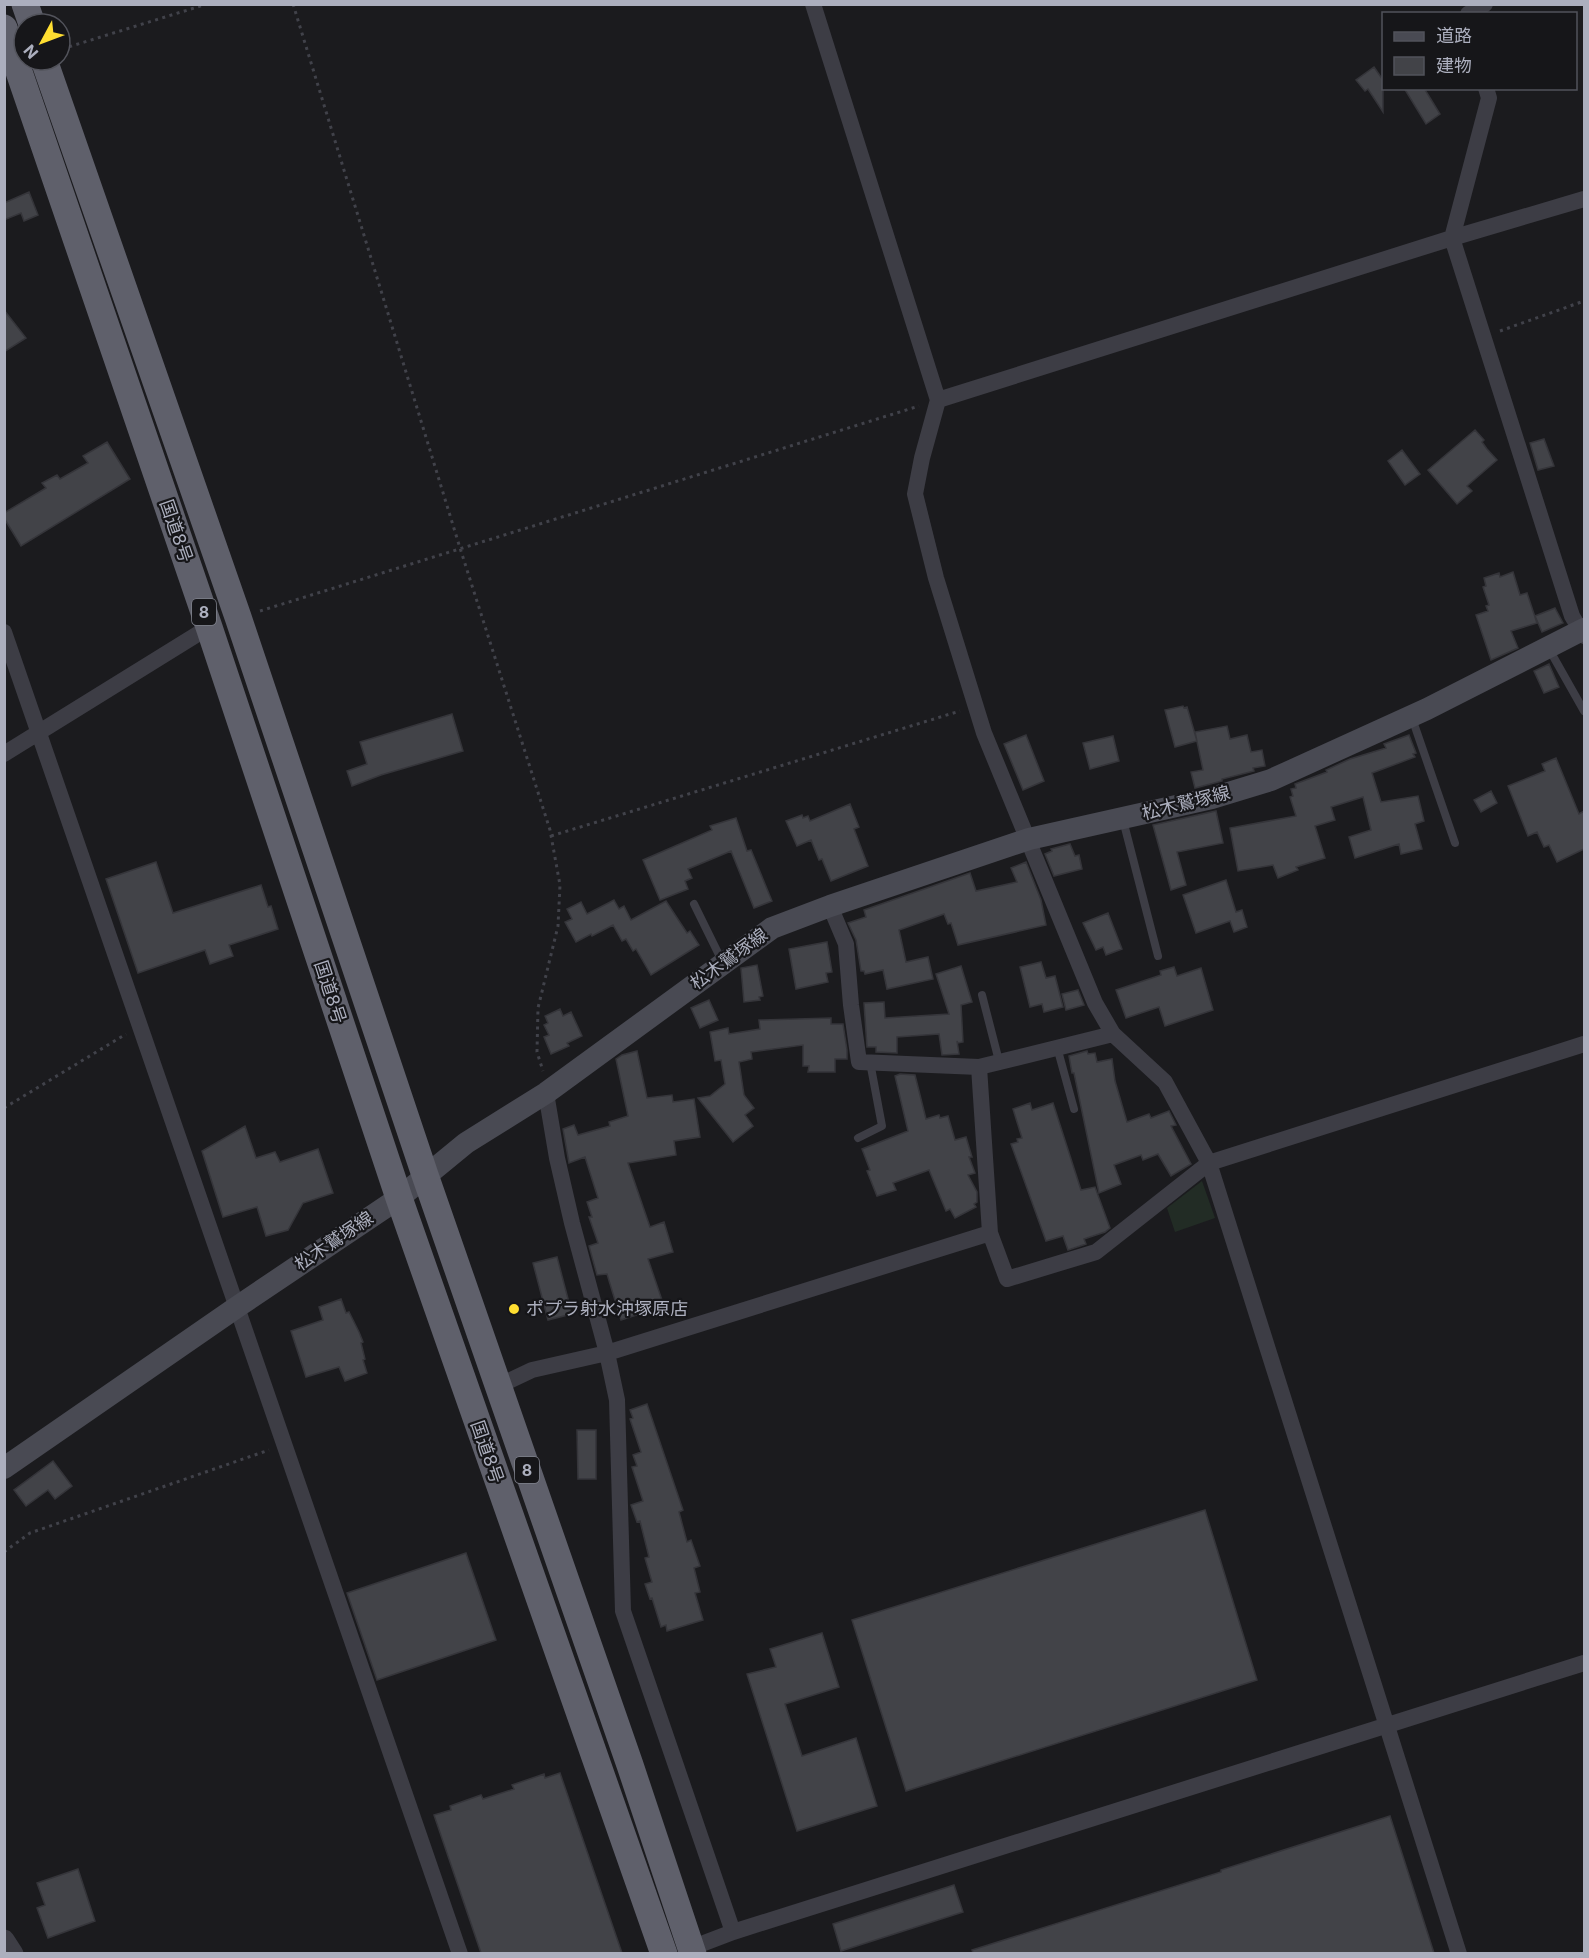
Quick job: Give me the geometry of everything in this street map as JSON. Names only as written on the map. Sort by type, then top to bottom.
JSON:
[{"type":"highway","name":"国道8号","points":[[4,28],[11,66],[209,627],[399,1198],[664,1953]]},
{"type":"highway","name":"国道8号","points":[[48,72],[238,617],[425,1175],[630,1766],[701,1949]]},
{"type":"highway","points":[[554,1643],[583,1754],[646,1953]]},
{"type":"main road","name":"松木鷲塚線","points":[[4,1468],[399,1198],[466,1143],[547,1091],[772,928],[830,906],[1029,839],[1212,798],[1270,780],[1411,716],[1548,647],[1583,632]]},
{"type":"street","points":[[813,4],[938,400],[915,494],[936,578],[984,733],[1095,1003],[1113,1034],[1165,1082],[1209,1163],[1458,1953]]},
{"type":"street","points":[[1470,12],[1485,4]]},
{"type":"street","points":[[1487,90],[1489,98],[1452,238],[1572,616],[1583,632]]},
{"type":"street","points":[[938,400],[1452,238],[1584,199]]},
{"type":"street","points":[[4,754],[209,627]]},
{"type":"street","points":[[4,632],[460,1953]]},
{"type":"street","points":[[830,906],[846,944],[859,1062],[979,1067],[1113,1034]]},
{"type":"street","points":[[979,1067],[990,1233],[1007,1279],[1096,1252],[1209,1163],[1584,1044]]},
{"type":"street","points":[[547,1091],[557,1158],[569,1212],[607,1353],[617,1400],[623,1611],[733,1932]]},
{"type":"street","points":[[498,1386],[532,1370],[607,1353],[990,1233]]},
{"type":"street","points":[[701,1949],[733,1932],[1584,1663]]},
{"type":"street","points":[[4,1940],[13,1953]]},
{"type":"lane","points":[[1548,647],[1584,711]]},
{"type":"lane","points":[[1411,716],[1455,843]]},
{"type":"lane","points":[[1122,819],[1158,956]]},
{"type":"lane","points":[[694,904],[723,964]]},
{"type":"lane","points":[[982,995],[999,1061]]},
{"type":"lane","points":[[1057,1047],[1074,1109]]},
{"type":"lane","points":[[858,1138],[882,1126],[870,1062]]},
{"type":"path","points":[[72,46],[207,4]]},
{"type":"path","points":[[293,4],[551,836],[560,885],[558,926],[538,1008],[537,1052],[547,1091]]},
{"type":"path","points":[[1484,337],[1584,301]]},
{"type":"path","points":[[238,617],[938,400]]},
{"type":"path","points":[[551,836],[976,706]]},
{"type":"path","points":[[4,1108],[140,1025]]},
{"type":"path","points":[[4,1552],[30,1533],[285,1444]]},
{"type":"shaded area","points":[[1202,1181],[1215,1218],[1175,1232],[1167,1208]]},
{"type":"building","points":[[1374,67],[1382,79],[1383,112],[1368,89],[1365,91],[1356,80]]},
{"type":"building","points":[[1405,90],[1425,90],[1440,114],[1426,124]]},
{"type":"building","points":[[29,192],[38,215],[24,221],[21,213],[4,220],[4,203]]},
{"type":"building","points":[[4,310],[26,338],[4,352]]},
{"type":"building","points":[[1475,430],[1497,460],[1467,486],[1472,491],[1457,504],[1428,470]]},
{"type":"building","points":[[1544,439],[1554,466],[1538,470],[1530,443]]},
{"type":"building","points":[[107,442],[130,479],[21,546],[4,518],[4,513],[46,488],[42,483],[57,475],[60,479],[88,463],[83,456]]},
{"type":"building","points":[[1402,450],[1420,474],[1405,485],[1388,461]]},
{"type":"building","points":[[1513,572],[1520,595],[1527,593],[1537,623],[1511,631],[1518,648],[1491,660],[1476,615],[1488,611],[1486,606],[1489,605],[1483,587],[1486,586],[1484,578],[1499,573],[1500,577]]},
{"type":"building","points":[[1555,608],[1563,623],[1542,632],[1535,616]]},
{"type":"building","points":[[1549,664],[1559,687],[1544,693],[1534,671]]},
{"type":"building","points":[[1187,707],[1197,741],[1175,747],[1165,710]]},
{"type":"building","points":[[452,714],[463,751],[352,786],[347,771],[367,764],[360,742]]},
{"type":"building","points":[[1227,726],[1230,739],[1247,735],[1251,752],[1262,750],[1265,766],[1195,788],[1191,772],[1203,770],[1195,732]]},
{"type":"building","points":[[1026,735],[1044,781],[1023,790],[1004,744]]},
{"type":"building","points":[[1409,735],[1416,753],[1413,754],[1415,757],[1372,773],[1381,802],[1418,796],[1424,821],[1415,824],[1422,849],[1401,854],[1399,844],[1355,858],[1349,837],[1371,830],[1363,797],[1331,807],[1335,820],[1315,826],[1325,858],[1296,867],[1298,870],[1278,878],[1273,865],[1238,871],[1230,828],[1296,816],[1290,797],[1293,796],[1291,789],[1296,788],[1295,784],[1327,772],[1326,770],[1350,759],[1386,748],[1384,744]]},
{"type":"building","points":[[1113,736],[1119,761],[1090,769],[1083,743]]},
{"type":"building","points":[[1556,758],[1579,814],[1584,811],[1584,849],[1557,862],[1549,845],[1544,847],[1537,832],[1528,836],[1508,786],[1545,771],[1542,764]]},
{"type":"building","points":[[1491,791],[1497,803],[1481,812],[1474,800]]},
{"type":"building","points":[[850,804],[859,827],[854,829],[868,866],[831,881],[811,840],[797,846],[786,821],[802,815],[803,818],[808,816],[810,821]]},
{"type":"building","points":[[1216,811],[1223,843],[1177,852],[1186,885],[1171,890],[1153,825]]},
{"type":"building","points":[[736,818],[747,851],[751,850],[772,901],[754,908],[731,851],[688,869],[692,878],[685,881],[688,889],[660,900],[643,860],[712,830],[710,826]]},
{"type":"building","points":[[1070,844],[1075,856],[1079,855],[1082,869],[1054,876],[1045,854],[1052,851],[1051,849]]},
{"type":"building","points":[[156,862],[173,913],[261,885],[278,929],[229,945],[233,956],[210,964],[205,950],[138,973],[106,879]]},
{"type":"building","points":[[1026,862],[1041,900],[1046,925],[958,945],[951,923],[948,924],[944,914],[899,930],[906,962],[928,957],[933,979],[887,989],[883,970],[865,974],[861,971],[856,940],[848,923],[866,917],[864,910],[970,873],[976,891],[1017,882],[1011,868]]},
{"type":"building","points":[[1226,880],[1236,912],[1242,910],[1247,927],[1234,932],[1230,921],[1196,933],[1183,895]]},
{"type":"building","points":[[614,900],[619,909],[624,906],[631,920],[666,901],[687,933],[690,931],[699,945],[651,975],[636,949],[633,951],[626,939],[622,941],[613,925],[576,942],[565,922],[572,919],[567,909],[581,902],[587,914]]},
{"type":"building","points":[[1108,913],[1122,949],[1106,955],[1103,947],[1096,950],[1083,923]]},
{"type":"building","points":[[827,942],[832,972],[826,973],[828,982],[796,989],[789,949]]},
{"type":"building","points":[[1041,962],[1046,978],[1055,976],[1063,1007],[1044,1012],[1042,1004],[1030,1007],[1020,967]]},
{"type":"building","points":[[757,965],[763,996],[759,997],[760,1000],[744,1002],[741,968]]},
{"type":"building","points":[[961,966],[972,1002],[961,1005],[963,1042],[958,1043],[957,1041],[959,1054],[942,1055],[939,1034],[897,1037],[897,1053],[876,1052],[876,1047],[867,1047],[864,1003],[884,1002],[885,1018],[949,1014],[936,974]]},
{"type":"building","points":[[1174,967],[1177,976],[1201,968],[1213,1010],[1165,1026],[1159,1007],[1126,1018],[1116,990],[1161,975],[1160,971]]},
{"type":"building","points":[[1078,990],[1084,1005],[1066,1010],[1062,994]]},
{"type":"building","points":[[709,1000],[718,1020],[700,1028],[691,1008]]},
{"type":"building","points":[[560,1009],[563,1016],[571,1012],[582,1036],[567,1043],[569,1046],[551,1054],[544,1037],[549,1035],[544,1025],[548,1023],[545,1016]]},
{"type":"building","points":[[831,1018],[831,1024],[843,1024],[847,1050],[847,1059],[835,1059],[835,1072],[808,1072],[809,1066],[803,1066],[803,1045],[751,1052],[752,1059],[739,1062],[744,1095],[754,1108],[745,1115],[753,1126],[733,1142],[698,1098],[710,1096],[725,1084],[721,1060],[715,1061],[710,1032],[728,1028],[729,1034],[760,1029],[759,1020]]},
{"type":"building","points":[[637,1051],[647,1098],[672,1095],[673,1102],[694,1099],[700,1137],[674,1141],[676,1155],[628,1163],[650,1227],[664,1222],[673,1252],[648,1259],[664,1306],[621,1320],[607,1274],[597,1275],[589,1246],[598,1243],[589,1217],[592,1217],[587,1202],[598,1198],[585,1157],[569,1163],[563,1129],[574,1125],[578,1135],[610,1126],[609,1122],[628,1116],[616,1059]]},
{"type":"building","points":[[1087,1051],[1088,1054],[1095,1053],[1097,1062],[1112,1059],[1115,1081],[1127,1122],[1149,1114],[1151,1118],[1169,1111],[1176,1125],[1171,1126],[1191,1164],[1171,1176],[1158,1154],[1143,1160],[1141,1155],[1114,1165],[1121,1184],[1099,1193],[1069,1056]]},
{"type":"building","points":[[915,1075],[926,1119],[939,1115],[940,1118],[948,1116],[955,1140],[966,1137],[972,1157],[969,1157],[975,1173],[968,1175],[977,1192],[977,1202],[974,1204],[976,1207],[955,1218],[950,1209],[946,1211],[929,1170],[893,1183],[896,1190],[877,1196],[867,1171],[870,1170],[862,1149],[908,1131],[895,1076]]},
{"type":"building","points":[[1030,1103],[1032,1110],[1053,1103],[1081,1190],[1095,1187],[1110,1228],[1084,1239],[1086,1244],[1068,1250],[1063,1236],[1046,1241],[1011,1144],[1022,1138],[1013,1109]]},
{"type":"building","points":[[245,1126],[256,1158],[275,1152],[280,1162],[318,1149],[333,1193],[303,1203],[288,1230],[266,1236],[257,1207],[223,1217],[202,1151]]},
{"type":"building","points":[[557,1257],[572,1314],[548,1320],[533,1263]]},
{"type":"building","points":[[341,1299],[346,1313],[349,1312],[363,1342],[361,1343],[365,1359],[363,1360],[367,1373],[345,1381],[339,1367],[306,1377],[291,1331],[323,1320],[319,1307]]},
{"type":"building","points":[[647,1404],[683,1510],[679,1512],[687,1542],[691,1540],[700,1566],[694,1568],[700,1592],[695,1593],[703,1620],[667,1631],[666,1625],[661,1627],[645,1584],[652,1582],[645,1558],[649,1557],[640,1521],[637,1522],[631,1505],[643,1501],[632,1467],[637,1466],[633,1455],[641,1452],[630,1419],[633,1418],[630,1410]]},
{"type":"building","points":[[577,1430],[596,1430],[596,1479],[578,1479]]},
{"type":"building","points":[[53,1461],[72,1486],[55,1499],[48,1490],[26,1506],[14,1490]]},
{"type":"building","points":[[1205,1510],[1257,1680],[906,1791],[852,1620]]},
{"type":"building","points":[[466,1553],[496,1640],[377,1680],[347,1593]]},
{"type":"building","points":[[822,1633],[839,1687],[785,1704],[802,1756],[856,1738],[877,1806],[797,1831],[747,1674],[776,1667],[770,1649]]},
{"type":"building","points":[[560,1773],[622,1953],[481,1953],[434,1815],[451,1810],[450,1806],[481,1795],[483,1799],[514,1789],[512,1785],[544,1774],[545,1778]]},
{"type":"building","points":[[1390,1816],[1434,1953],[973,1953],[972,1950],[1221,1872],[1221,1870]]},
{"type":"building","points":[[78,1869],[95,1921],[48,1938],[37,1908],[45,1905],[37,1883]]},
{"type":"building","points":[[954,1885],[963,1912],[841,1951],[833,1924]]},
{"type":"place","name":"ポプラ射水沖塚原店","points":[[514,1309]]}]
